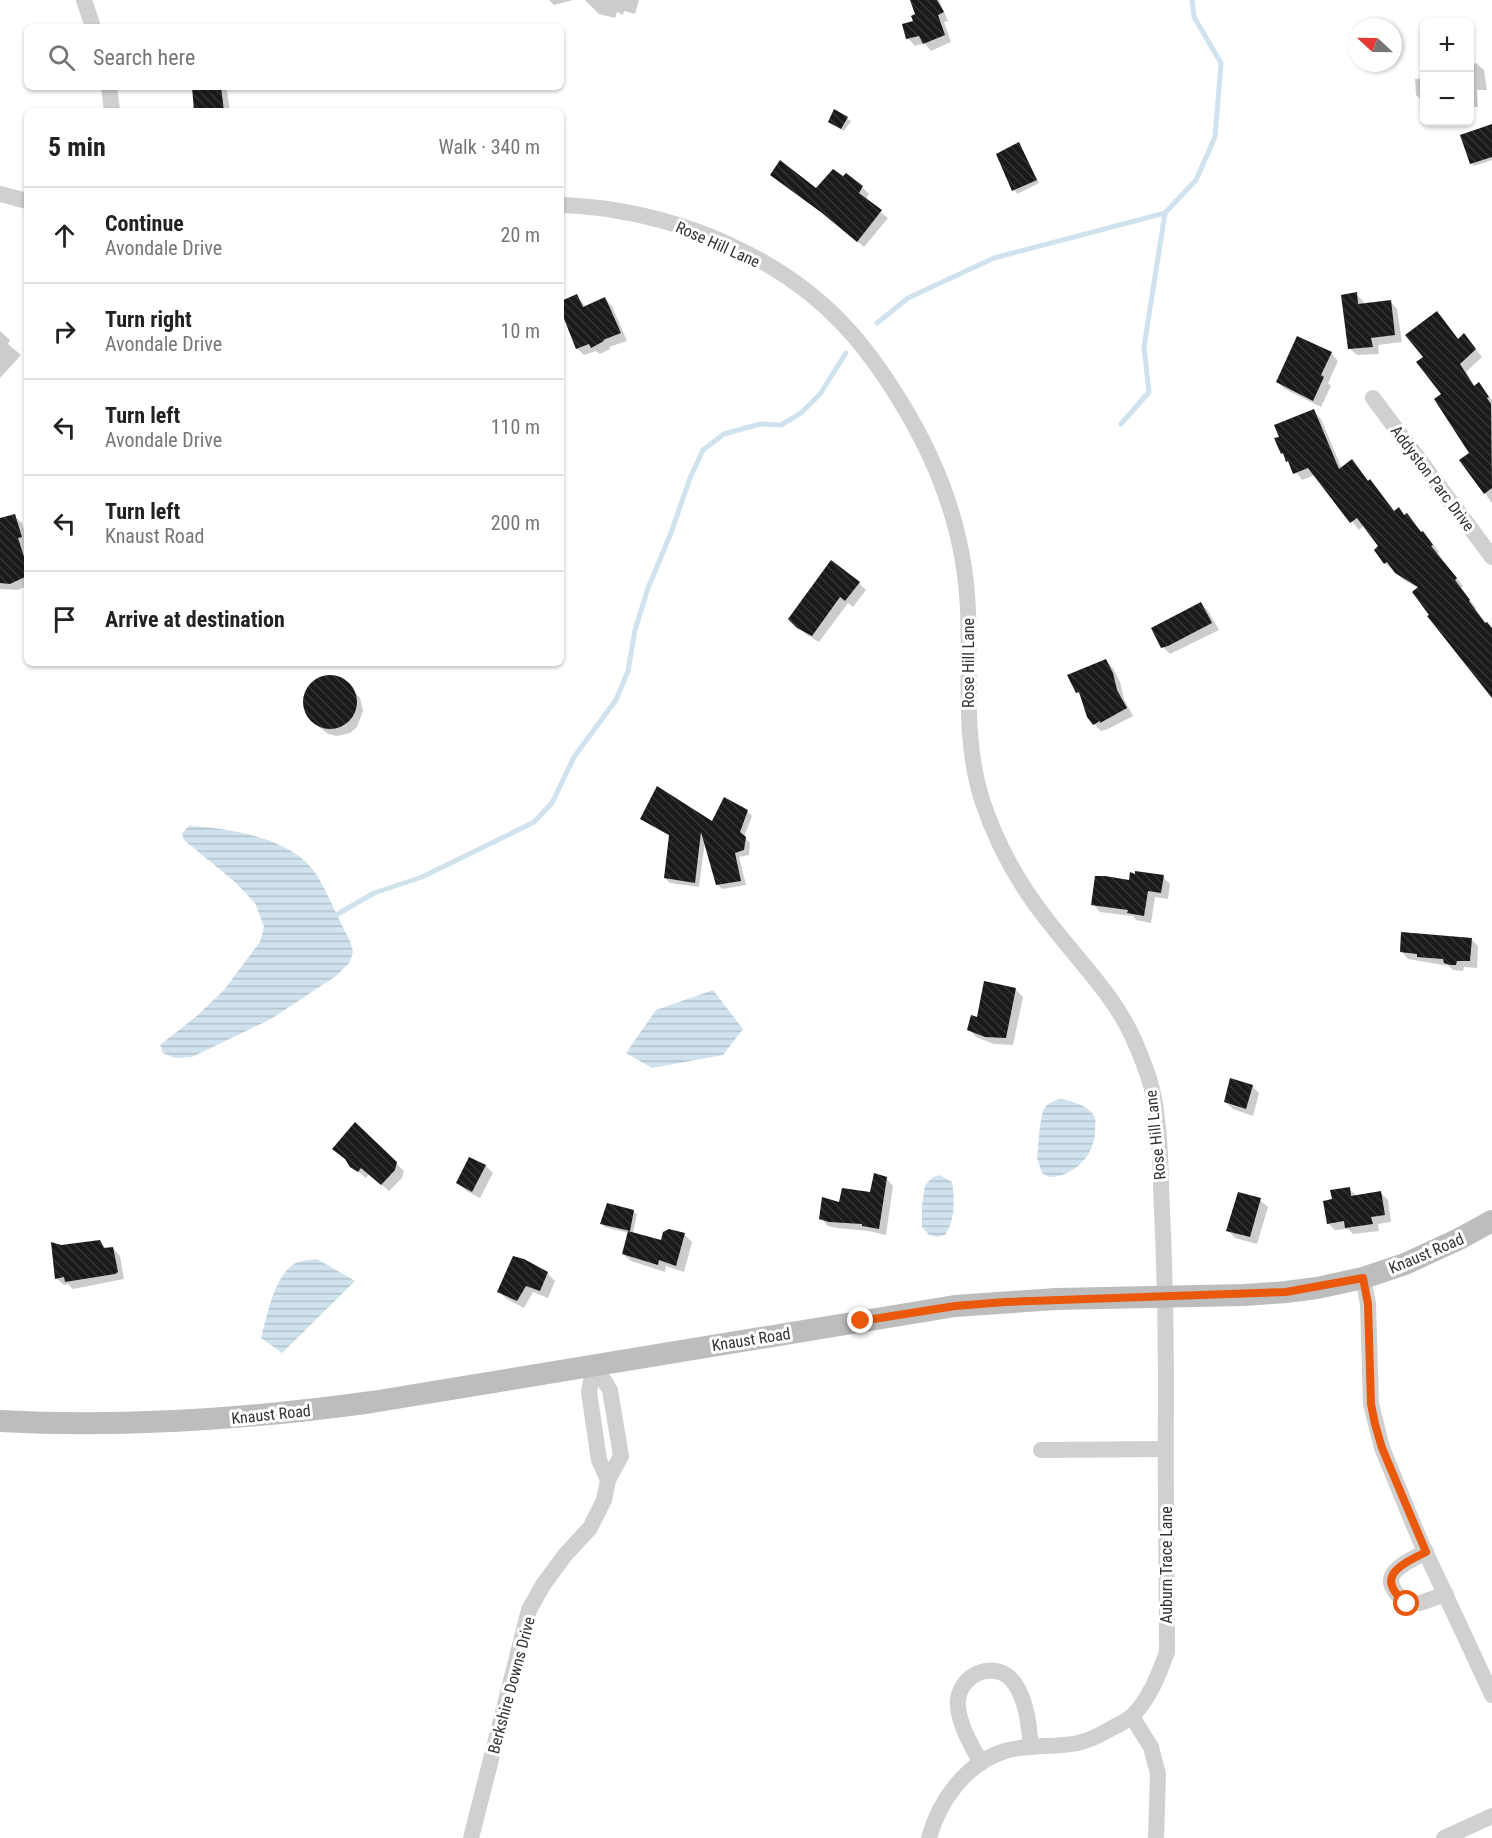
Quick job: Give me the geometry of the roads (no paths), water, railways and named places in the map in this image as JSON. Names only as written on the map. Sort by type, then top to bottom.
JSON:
[{"type":"main road","name":"Knaust Road","points":[[0,1421],[143,1423],[290,1413],[372,1402],[955,1306],[1056,1299],[1286,1292],[1363,1278],[1429,1254],[1492,1221]]},
{"type":"street","points":[[84,0],[92,24]]},
{"type":"street","points":[[109,90],[112,108]]},
{"type":"street","points":[[0,194],[24,200]]},
{"type":"street","name":"Rose Hill Lane","points":[[564,205],[612,209],[674,224],[717,240],[763,263],[802,289],[842,322],[885,377],[916,427],[936,465],[955,521],[965,569],[969,628],[969,745],[980,794],[995,836],[1018,879],[1044,918],[1108,996],[1133,1037],[1152,1090],[1158,1139],[1166,1297]]},
{"type":"street","name":"Addyston Parc Drive","points":[[1373,398],[1492,557]]},
{"type":"street","points":[[1363,1278],[1368,1304],[1371,1404],[1382,1448],[1426,1552],[1492,1695]]},
{"type":"street","name":"Auburn Trace Lane","points":[[929,1838],[933,1824],[948,1795],[962,1778],[981,1763],[1005,1751],[1078,1743],[1102,1734],[1132,1717],[1157,1682],[1167,1652],[1166,1297]]},
{"type":"street","name":"Berkshire Downs Drive","points":[[471,1838],[529,1610],[543,1585],[560,1562],[590,1528],[604,1500],[608,1480],[621,1456],[610,1390],[594,1365]]},
{"type":"street","points":[[1041,1450],[1166,1449]]},
{"type":"street","points":[[1426,1552],[1403,1563],[1394,1571],[1390,1582],[1392,1589],[1407,1604],[1420,1603],[1446,1594]]},
{"type":"street","points":[[981,1763],[963,1726],[958,1706],[959,1692],[966,1679],[976,1673],[989,1671],[1002,1673],[1014,1682],[1029,1722],[1031,1747]]},
{"type":"street","points":[[1132,1717],[1151,1747],[1158,1774],[1156,1838]]},
{"type":"street","points":[[1444,1838],[1492,1816]]},
{"type":"water","points":[[189,826],[223,829],[259,837],[277,844],[306,862],[325,890],[353,952],[350,962],[336,976],[271,1019],[192,1057],[175,1058],[163,1053],[160,1045],[198,1015],[224,990],[260,942],[264,927],[255,903],[235,882],[184,840],[182,833]]},
{"type":"water","points":[[713,990],[743,1029],[723,1055],[652,1068],[626,1053],[656,1010]]},
{"type":"water","points":[[1059,1099],[1080,1104],[1093,1114],[1095,1118],[1094,1138],[1088,1155],[1082,1162],[1067,1173],[1049,1177],[1042,1173],[1037,1158],[1040,1125],[1043,1110],[1048,1104]]},
{"type":"water","points":[[939,1175],[952,1182],[954,1202],[948,1229],[945,1235],[938,1237],[929,1235],[922,1227],[922,1206],[925,1185]]},
{"type":"water","points":[[317,1259],[355,1281],[282,1353],[261,1338],[276,1287],[287,1270],[294,1264]]},
{"type":"waterway","points":[[877,323],[908,298],[994,258],[1165,213],[1196,180],[1215,137],[1221,63],[1194,17],[1192,0]]},
{"type":"waterway","points":[[1121,424],[1149,392],[1144,347],[1165,213]]},
{"type":"waterway","points":[[336,915],[374,893],[422,877],[534,822],[552,803],[574,757],[616,700],[628,671],[635,630],[648,588],[703,450],[724,434],[760,424],[781,425],[801,413],[820,394],[846,353]]}]
